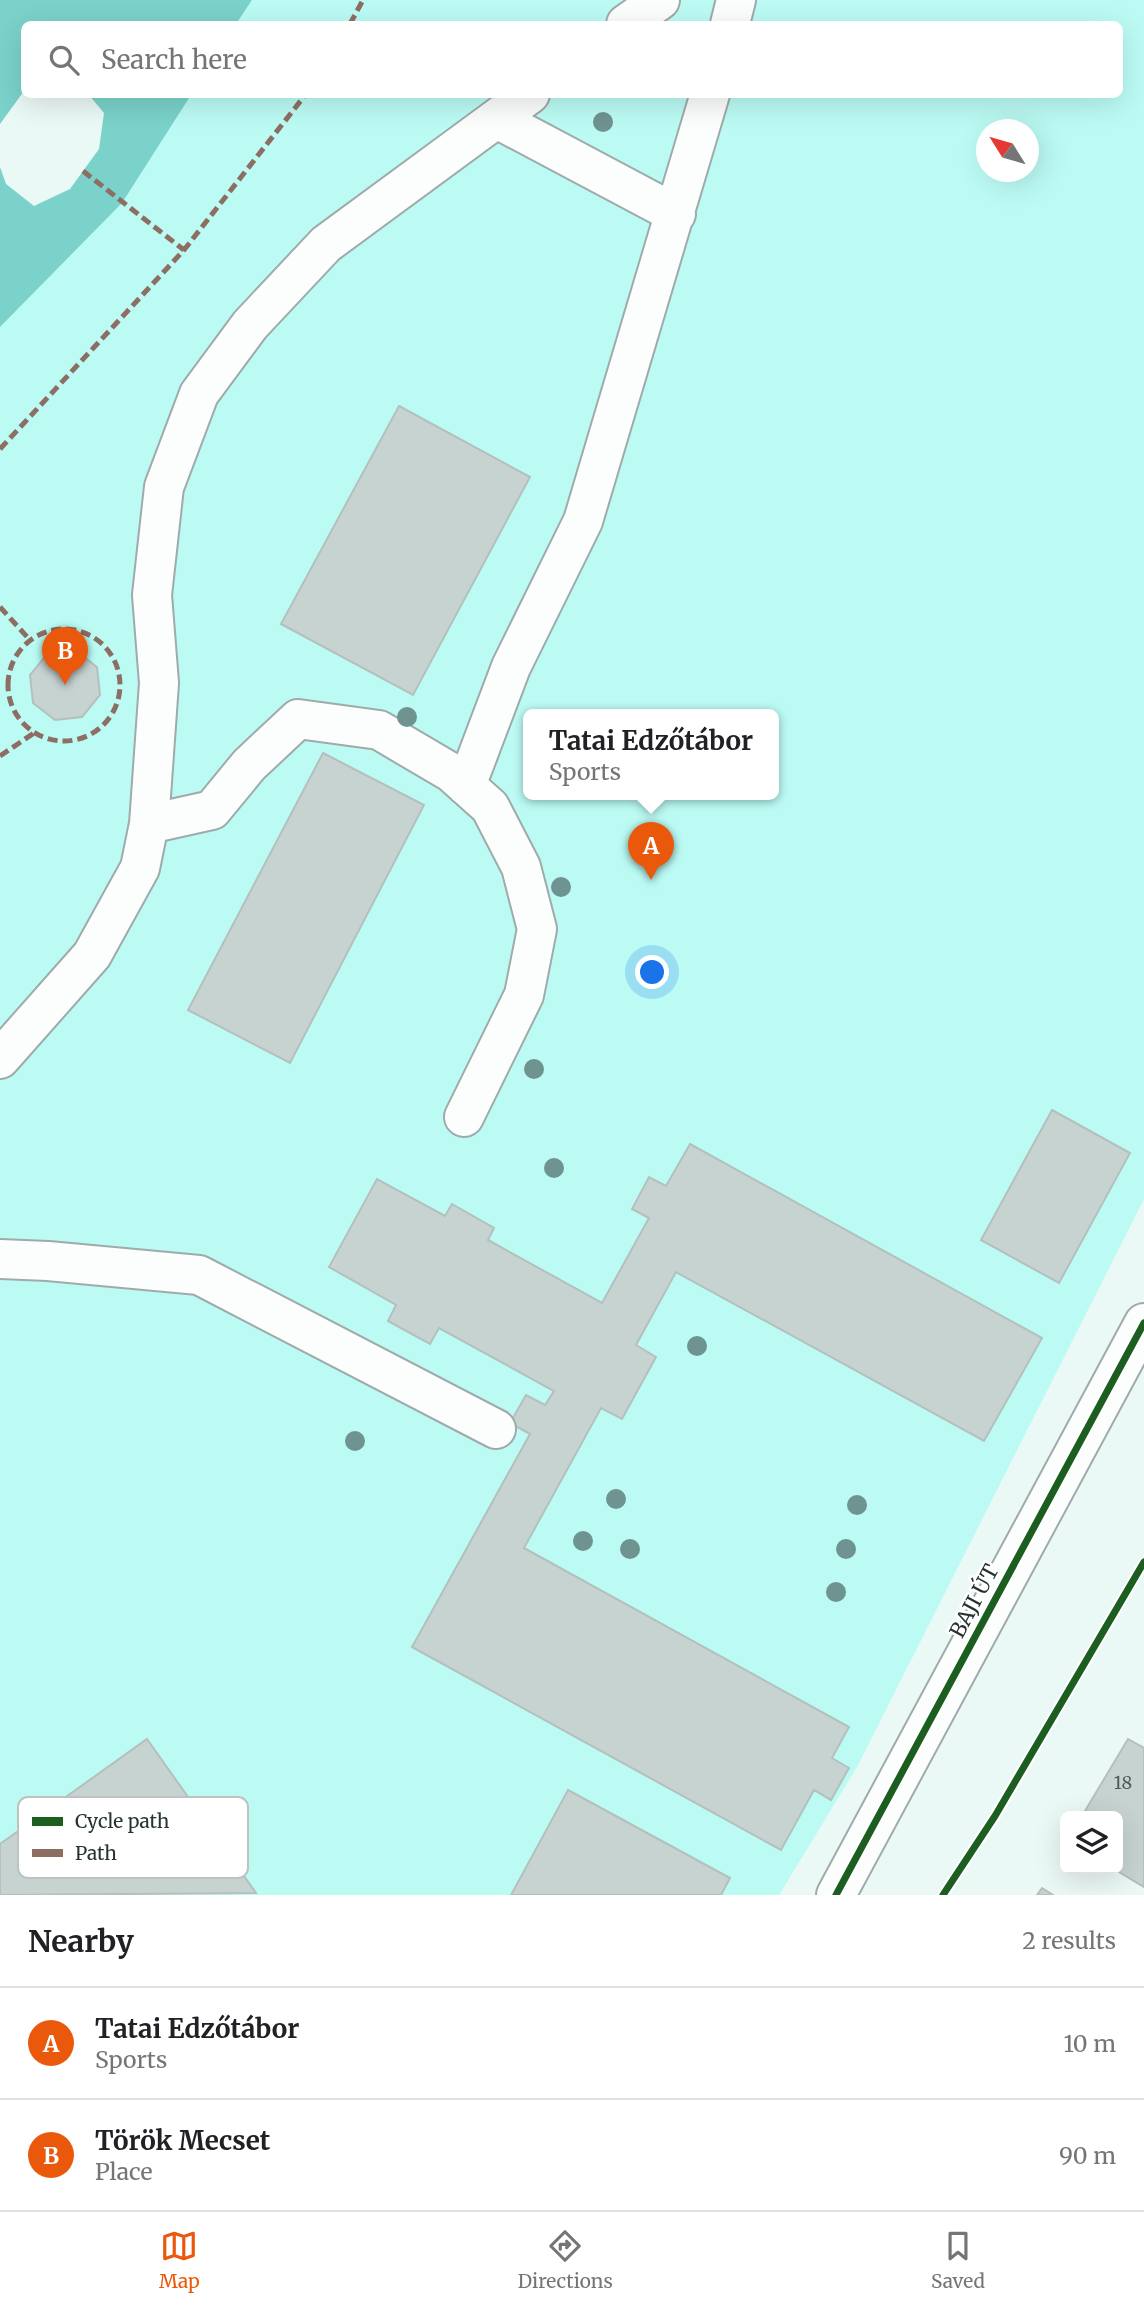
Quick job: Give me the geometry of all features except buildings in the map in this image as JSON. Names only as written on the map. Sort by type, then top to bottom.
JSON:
[{"type":"street","points":[[630,21],[660,0]]},
{"type":"street","points":[[731,21],[736,0]]},
{"type":"street","points":[[0,1059],[92,955],[140,868],[149,824],[159,683],[152,595],[164,487],[199,394],[250,325],[326,244],[525,98]]},
{"type":"street","points":[[466,786],[511,667],[583,521],[709,98]]},
{"type":"street","points":[[497,119],[676,214]]},
{"type":"street","points":[[149,824],[212,810],[249,765],[298,719],[379,730],[452,774],[490,807],[521,867],[537,929],[524,995],[464,1117]]},
{"type":"street","points":[[0,1259],[199,1275],[496,1429]]},
{"type":"street","name":"BAJI ÚT","points":[[836,1895],[1144,1323]]},
{"type":"shaded area","points":[[0,0],[252,0],[238,21],[21,21],[21,95],[0,124]]},
{"type":"shaded area","points":[[252,0],[1144,0],[1144,1199],[857,1767],[779,1895],[0,1895],[0,327],[122,203],[189,98],[1123,98],[1123,21],[238,21]]},
{"type":"shaded area","points":[[92,98],[189,98],[122,203],[0,327],[0,167],[6,184],[34,206],[70,189],[99,149],[104,113]]},
{"type":"marked path","points":[[352,21],[363,0]]},
{"type":"marked path","points":[[0,449],[184,250],[303,98]]},
{"type":"marked path","points":[[83,171],[184,250]]},
{"type":"marked path","points":[[0,607],[30,640]]},
{"type":"marked path","points":[[64,629],[85,634],[103,646],[115,664],[120,685],[115,706],[103,724],[85,736],[64,741],[43,736],[25,724],[13,706],[8,685],[13,664],[25,646],[43,634],[64,629]]},
{"type":"marked path","points":[[0,756],[34,733]]},
{"type":"cycle path","points":[[836,1895],[1144,1323]]},
{"type":"cycle path","points":[[943,1895],[995,1816],[1144,1562]]},
{"type":"place","name":"Török Mecset","points":[[65,685]]},
{"type":"place","name":"Tatai Edzőtábor","points":[[651,880]]}]
